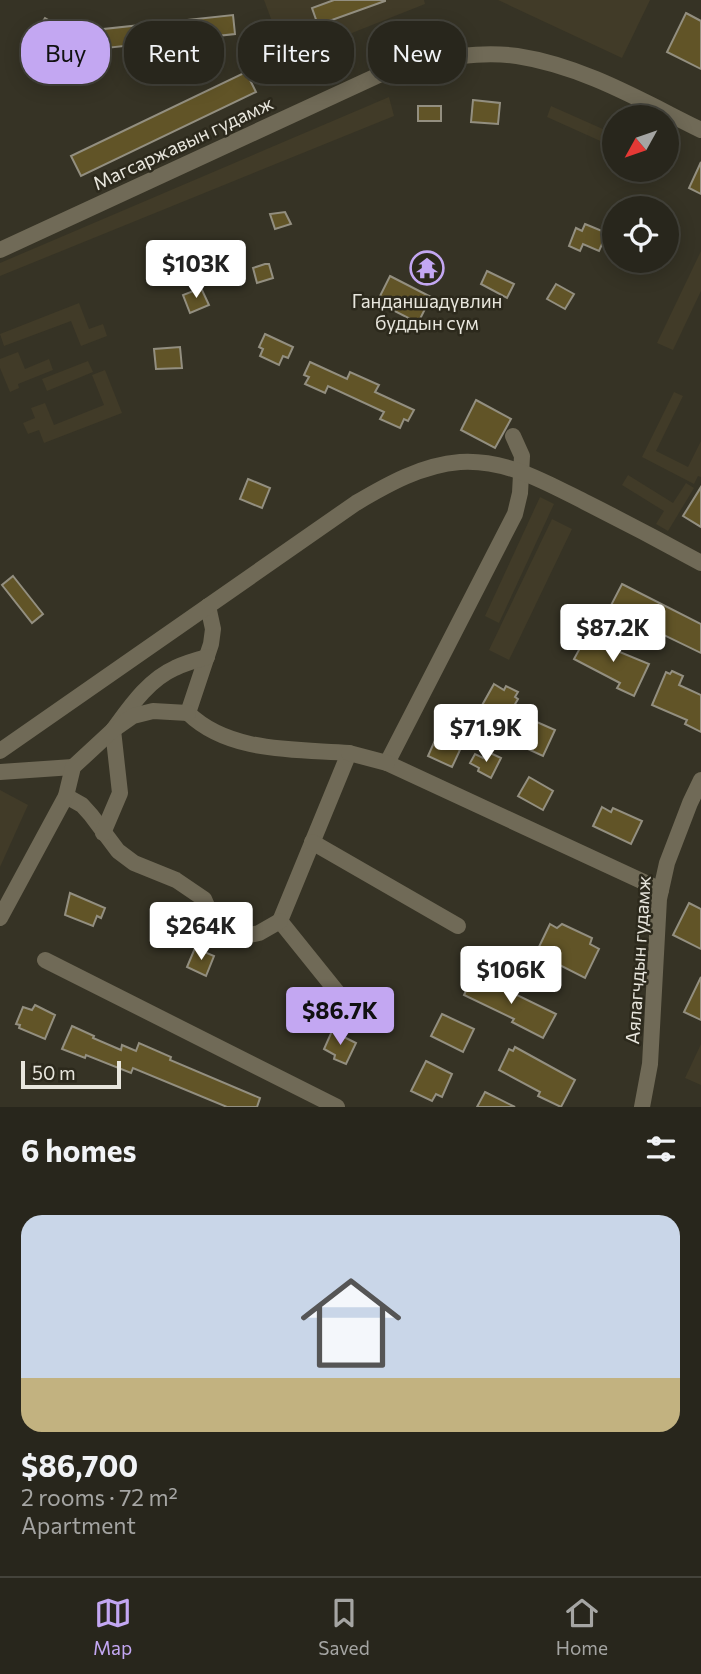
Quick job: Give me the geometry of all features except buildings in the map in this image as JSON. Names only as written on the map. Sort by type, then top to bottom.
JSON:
[{"type":"street","name":"Магсаржавын гудамж","points":[[0,250],[394,68],[452,57],[515,55],[570,68],[701,130]]},
{"type":"street","points":[[387,763],[509,530],[518,505],[522,472],[522,456],[513,436]]},
{"type":"street","points":[[0,751],[356,503],[397,480],[435,466],[461,462],[485,463],[522,472],[606,512],[701,563]]},
{"type":"street","points":[[188,713],[207,657],[213,629],[208,606]]},
{"type":"street","points":[[103,833],[120,793],[113,730],[152,683],[173,668],[207,657]]},
{"type":"street","points":[[0,918],[66,796],[74,767],[113,730],[133,716],[153,711],[188,713],[201,725],[219,735],[245,743],[349,753],[387,763],[661,890]]},
{"type":"street","points":[[66,796],[82,805],[118,851],[134,863],[176,880],[204,899],[213,920],[231,933],[245,936],[259,933],[280,921],[349,753]]},
{"type":"street","points":[[0,772],[74,767]]},
{"type":"street","name":"Аялагчдын гудамж","points":[[642,1107],[650,1064],[661,890],[667,863],[701,780]]},
{"type":"street","points":[[312,842],[458,926]]},
{"type":"street","points":[[280,921],[350,1009]]},
{"type":"street","points":[[45,960],[337,1107]]},
{"type":"shaded area","points":[[264,0],[424,0],[425,4],[382,21],[368,21],[368,27],[354,32],[354,21],[272,21]]},
{"type":"shaded area","points":[[498,0],[650,0],[622,58]]},
{"type":"shaded area","points":[[389,97],[394,116],[0,276],[0,263]]},
{"type":"shaded area","points":[[551,106],[602,129],[602,142],[547,117]]},
{"type":"shaded area","points":[[701,251],[701,291],[673,350],[657,343]]},
{"type":"shaded area","points":[[79,303],[89,329],[103,324],[107,336],[81,346],[71,321],[4,346],[0,334]]},
{"type":"shaded area","points":[[18,352],[25,369],[49,359],[53,370],[18,384],[19,388],[10,392],[0,368],[0,359]]},
{"type":"shaded area","points":[[88,361],[93,372],[47,391],[42,379]]},
{"type":"shaded area","points":[[105,370],[122,413],[44,443],[39,430],[28,434],[23,423],[35,418],[31,408],[45,403],[54,425],[104,405],[92,375]]},
{"type":"shaded area","points":[[674,392],[683,396],[656,451],[688,467],[701,441],[701,477],[698,476],[694,484],[642,457]]},
{"type":"shaded area","points":[[628,475],[673,503],[686,483],[694,488],[668,531],[656,524],[664,511],[622,485]]},
{"type":"shaded area","points":[[540,497],[554,504],[499,623],[485,616]]},
{"type":"shaded area","points":[[552,519],[572,529],[509,660],[489,650]]},
{"type":"shaded area","points":[[0,790],[28,805],[0,867]]},
{"type":"shaded area","points":[[701,1044],[701,1085],[685,1078]]},
{"type":"place","name":"Ганданшадүвлин буддын сүм","points":[[427,268]]}]
